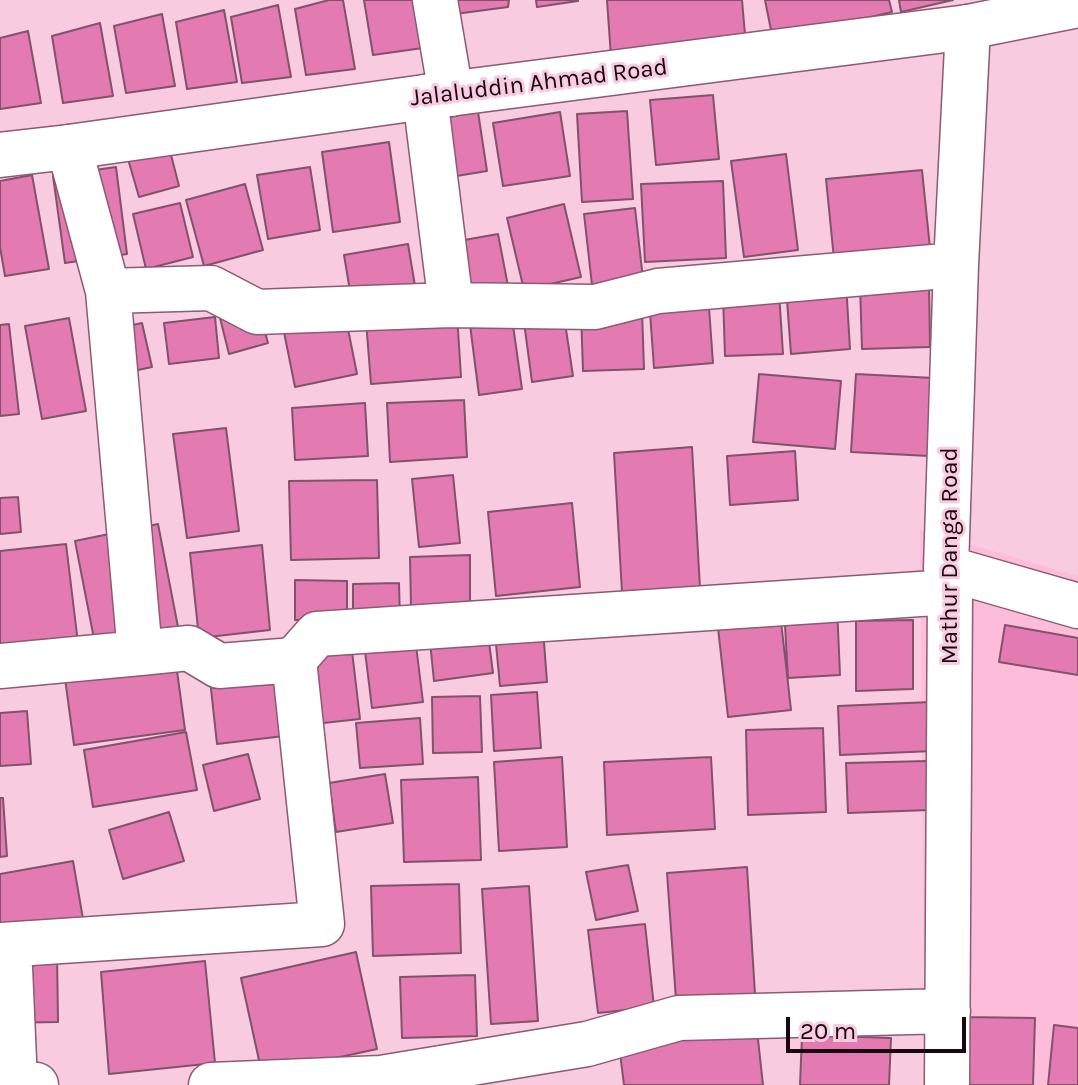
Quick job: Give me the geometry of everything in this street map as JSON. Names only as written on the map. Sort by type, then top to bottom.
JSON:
[{"type":"street","points":[[435,0],[451,305]]},
{"type":"street","name":"Jalaluddin Ahmad Road","points":[[0,155],[968,27],[1067,5]]},
{"type":"street","name":"Mathur Danga Road","points":[[947,1085],[948,580],[956,265],[968,27]]},
{"type":"street","points":[[69,147],[108,291],[140,653]]},
{"type":"street","points":[[108,291],[211,288],[257,312],[451,305],[595,307],[658,291],[956,265]]},
{"type":"street","points":[[0,666],[189,648],[219,666],[294,660],[317,634],[948,580],[1078,606]]},
{"type":"street","points":[[17,1084],[5,945],[322,924],[294,660]]},
{"type":"street","points":[[211,1085],[381,1078],[587,1044],[679,1018],[948,1011]]},
{"type":"shaded area","points":[[920,530],[1078,576],[1078,1085],[925,1085]]},
{"type":"building","points":[[329,0],[343,0],[355,69],[306,75],[295,9]]},
{"type":"building","points":[[364,0],[415,0],[423,48],[373,55]]},
{"type":"building","points":[[453,0],[509,0],[508,7],[455,14]]},
{"type":"building","points":[[536,0],[578,0],[578,1],[537,7]]},
{"type":"building","points":[[607,0],[742,0],[746,46],[611,57]]},
{"type":"building","points":[[765,0],[889,0],[892,12],[773,40]]},
{"type":"building","points":[[899,0],[953,0],[901,12]]},
{"type":"building","points":[[278,5],[291,77],[242,83],[231,17]]},
{"type":"building","points":[[224,10],[237,82],[187,89],[176,22]]},
{"type":"building","points":[[162,14],[175,86],[126,93],[114,26]]},
{"type":"building","points":[[100,23],[113,96],[63,103],[52,36]]},
{"type":"building","points":[[28,31],[41,103],[0,109],[0,38]]},
{"type":"building","points":[[713,95],[719,159],[656,165],[650,100]]},
{"type":"building","points":[[627,111],[633,199],[582,202],[577,114]]},
{"type":"building","points":[[478,112],[487,171],[420,182],[411,122]]},
{"type":"building","points":[[560,112],[570,176],[503,186],[493,123]]},
{"type":"building","points":[[389,142],[400,222],[333,232],[322,152]]},
{"type":"building","points":[[169,147],[179,186],[139,197],[128,159]]},
{"type":"building","points":[[786,154],[798,250],[744,257],[731,161]]},
{"type":"building","points":[[116,167],[127,254],[65,263],[53,176]]},
{"type":"building","points":[[310,167],[320,230],[268,239],[257,175]]},
{"type":"building","points":[[922,170],[930,248],[834,259],[826,179]]},
{"type":"building","points":[[32,175],[49,269],[5,276],[0,247],[0,181]]},
{"type":"building","points":[[723,181],[726,258],[645,262],[641,184]]},
{"type":"building","points":[[245,184],[263,250],[204,266],[186,200]]},
{"type":"building","points":[[180,203],[193,257],[146,269],[133,214]]},
{"type":"building","points":[[564,204],[581,277],[524,290],[507,218]]},
{"type":"building","points":[[635,208],[643,279],[592,285],[584,214]]},
{"type":"building","points":[[498,234],[508,286],[434,299],[425,247]]},
{"type":"building","points":[[408,244],[417,298],[353,309],[344,255]]},
{"type":"building","points":[[846,283],[850,349],[791,354],[786,287]]},
{"type":"building","points":[[929,283],[930,347],[862,349],[860,284]]},
{"type":"building","points":[[779,292],[783,354],[725,356],[723,295]]},
{"type":"building","points":[[708,294],[713,363],[654,368],[649,298]]},
{"type":"building","points":[[258,307],[268,343],[229,354],[220,318]]},
{"type":"building","points":[[344,309],[357,374],[295,387],[282,322]]},
{"type":"building","points":[[642,310],[644,369],[583,371],[581,312]]},
{"type":"building","points":[[511,311],[522,389],[479,395],[469,317]]},
{"type":"building","points":[[457,314],[461,377],[371,384],[366,321]]},
{"type":"building","points":[[564,316],[573,376],[532,382],[524,322]]},
{"type":"building","points":[[215,317],[219,358],[169,364],[164,323]]},
{"type":"building","points":[[69,318],[86,411],[42,419],[25,326]]},
{"type":"building","points":[[142,323],[152,367],[110,376],[100,332]]},
{"type":"building","points":[[9,324],[19,414],[0,416],[0,325]]},
{"type":"building","points":[[759,374],[841,381],[835,449],[753,442]]},
{"type":"building","points":[[856,374],[934,378],[929,456],[851,452]]},
{"type":"building","points":[[464,400],[467,457],[390,462],[387,403]]},
{"type":"building","points":[[365,403],[368,456],[295,460],[292,408]]},
{"type":"building","points":[[226,428],[239,531],[187,538],[173,434]]},
{"type":"building","points":[[692,447],[700,588],[622,592],[614,453]]},
{"type":"building","points":[[795,451],[798,500],[730,505],[727,456]]},
{"type":"building","points":[[453,475],[460,543],[419,547],[412,479]]},
{"type":"building","points":[[377,480],[379,558],[291,560],[289,481]]},
{"type":"building","points":[[18,497],[21,532],[0,534],[0,498]]},
{"type":"building","points":[[572,503],[580,587],[496,596],[488,512]]},
{"type":"building","points":[[158,524],[178,627],[95,644],[75,541]]},
{"type":"building","points":[[66,544],[78,643],[0,652],[0,551]]},
{"type":"building","points":[[262,545],[270,630],[199,638],[190,553]]},
{"type":"building","points":[[470,555],[470,606],[411,607],[410,557]]},
{"type":"building","points":[[295,580],[347,581],[347,619],[295,620]]},
{"type":"building","points":[[399,583],[400,620],[353,621],[353,584]]},
{"type":"building","points":[[837,606],[840,675],[788,678],[784,608]]},
{"type":"building","points":[[913,620],[913,689],[856,691],[856,621]]},
{"type":"building","points":[[781,621],[791,710],[728,717],[718,628]]},
{"type":"building","points":[[1005,625],[1078,638],[1078,675],[999,662]]},
{"type":"building","points":[[543,629],[547,682],[500,686],[495,634]]},
{"type":"building","points":[[488,634],[493,673],[434,681],[430,642]]},
{"type":"building","points":[[415,637],[423,702],[372,708],[364,643]]},
{"type":"building","points":[[352,651],[360,719],[314,724],[306,656]]},
{"type":"building","points":[[175,656],[185,730],[74,745],[64,671]]},
{"type":"building","points":[[277,673],[284,736],[217,744],[210,680]]},
{"type":"building","points":[[537,692],[541,748],[494,751],[491,695]]},
{"type":"building","points":[[480,696],[482,752],[433,753],[432,697]]},
{"type":"building","points":[[931,702],[933,751],[840,755],[838,706]]},
{"type":"building","points":[[27,711],[31,764],[0,766],[0,713]]},
{"type":"building","points":[[420,718],[423,764],[360,768],[356,723]]},
{"type":"building","points":[[823,728],[826,812],[748,815],[746,730]]},
{"type":"building","points":[[186,732],[197,790],[93,807],[84,750]]},
{"type":"building","points":[[248,754],[260,799],[214,811],[203,765]]},
{"type":"building","points":[[562,757],[567,847],[499,851],[494,762]]},
{"type":"building","points":[[711,757],[715,829],[607,835],[604,762]]},
{"type":"building","points":[[928,761],[929,810],[848,813],[846,763]]},
{"type":"building","points":[[385,774],[393,823],[336,832],[329,783]]},
{"type":"building","points":[[478,777],[481,860],[404,862],[401,780]]},
{"type":"building","points":[[0,798],[3,798],[7,856],[0,857]]},
{"type":"building","points":[[169,812],[184,861],[123,879],[109,830]]},
{"type":"building","points":[[73,861],[83,919],[0,934],[0,874]]},
{"type":"building","points":[[628,865],[638,911],[596,920],[586,872]]},
{"type":"building","points":[[747,867],[755,994],[676,1000],[667,873]]},
{"type":"building","points":[[459,884],[461,953],[373,956],[371,886]]},
{"type":"building","points":[[529,886],[538,1021],[491,1024],[482,889]]},
{"type":"building","points":[[645,924],[654,1007],[598,1013],[588,930]]},
{"type":"building","points":[[57,951],[58,1022],[0,1023],[0,953]]},
{"type":"building","points":[[356,952],[377,1049],[262,1074],[241,978]]},
{"type":"building","points":[[205,961],[215,1063],[109,1074],[101,972]]},
{"type":"building","points":[[475,975],[477,1036],[402,1038],[400,977]]},
{"type":"building","points":[[965,1017],[1035,1018],[1033,1085],[963,1085]]},
{"type":"building","points":[[756,1021],[763,1085],[624,1085],[618,1037]]},
{"type":"building","points":[[1054,1025],[1078,1028],[1078,1085],[1048,1085]]},
{"type":"building","points":[[802,1035],[891,1038],[889,1085],[800,1085]]}]
